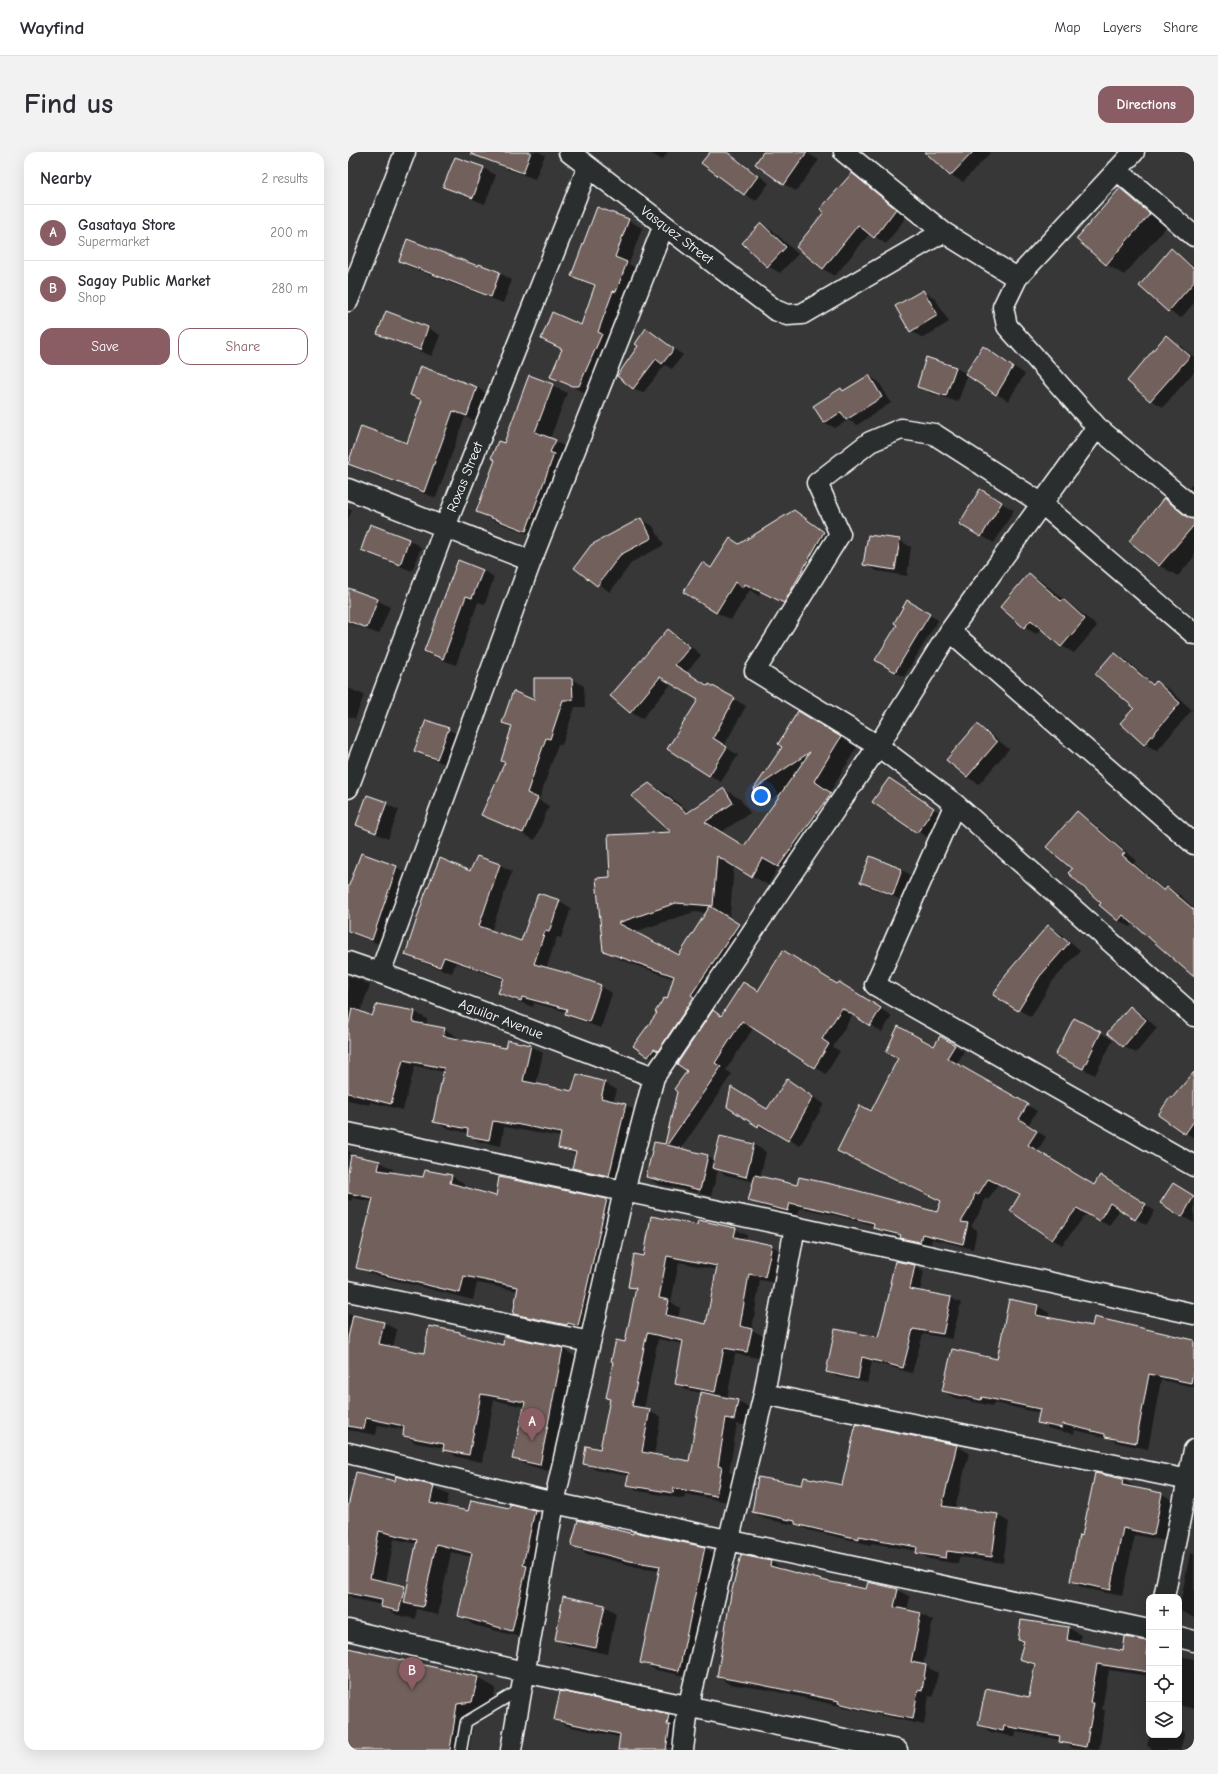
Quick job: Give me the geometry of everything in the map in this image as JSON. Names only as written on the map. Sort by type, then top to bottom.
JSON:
[{"type":"street","points":[[348,301],[405,152]]},
{"type":"street","name":"Vasquez Street","points":[[569,152],[775,310],[787,316],[802,314],[943,232]]},
{"type":"street","points":[[844,152],[943,232],[1017,278]]},
{"type":"street","points":[[1134,152],[1017,278],[1003,307],[1007,326],[1097,427],[1194,508]]},
{"type":"street","name":"Roxas Street","points":[[348,788],[446,527],[588,166]]},
{"type":"street","points":[[1117,170],[1194,236]]},
{"type":"street","points":[[380,973],[531,561],[664,225]]},
{"type":"street","points":[[511,1750],[554,1503],[624,1191],[654,1077],[878,746],[950,631],[1097,427]]},
{"type":"street","points":[[1194,634],[1041,503],[934,434],[901,430],[870,442],[817,483],[840,534],[755,671],[878,746],[955,804],[1194,1016]]},
{"type":"street","points":[[348,489],[531,561]]},
{"type":"street","points":[[950,631],[1194,844]]},
{"type":"street","points":[[955,804],[875,985],[1194,1166]]},
{"type":"street","name":"Aguilar Avenue","points":[[348,962],[654,1077]]},
{"type":"street","points":[[348,1133],[795,1227],[1194,1314]]},
{"type":"street","points":[[683,1750],[688,1708],[727,1541],[764,1394],[795,1227]]},
{"type":"street","points":[[348,1292],[590,1342]]},
{"type":"street","points":[[764,1394],[1192,1481]]},
{"type":"street","points":[[1165,1594],[1192,1481],[1194,1450]]},
{"type":"street","points":[[348,1453],[554,1503],[1146,1629]]},
{"type":"street","points":[[348,1630],[523,1680],[688,1708],[848,1745],[897,1750]]},
{"type":"street","points":[[1182,1638],[1194,1641]]},
{"type":"lane","points":[[461,1750],[466,1722],[523,1680]]},
{"type":"building","points":[[471,152],[531,152],[523,173],[471,154]]},
{"type":"building","points":[[710,152],[727,152],[758,176],[744,195],[701,163]]},
{"type":"building","points":[[763,152],[807,152],[784,185],[755,164]]},
{"type":"building","points":[[925,152],[973,152],[950,176]]},
{"type":"building","points":[[455,157],[484,167],[473,198],[443,187]]},
{"type":"building","points":[[852,173],[896,209],[874,238],[858,225],[823,269],[796,247],[824,212],[820,209]]},
{"type":"building","points":[[1120,188],[1150,214],[1106,265],[1076,239]]},
{"type":"building","points":[[597,207],[629,219],[615,257],[627,262],[616,292],[613,291],[598,332],[602,334],[579,386],[572,386],[550,377],[562,349],[541,339],[552,312],[581,325],[595,285],[571,276]]},
{"type":"building","points":[[761,223],[786,247],[767,267],[742,243]]},
{"type":"building","points":[[407,239],[478,266],[479,264],[500,272],[491,297],[399,261]]},
{"type":"building","points":[[1171,248],[1194,269],[1194,282],[1168,312],[1139,286]]},
{"type":"building","points":[[923,290],[938,315],[910,332],[895,306]]},
{"type":"building","points":[[386,311],[428,327],[420,350],[377,334]]},
{"type":"building","points":[[646,328],[674,349],[662,364],[656,359],[633,389],[617,376],[638,346],[635,344]]},
{"type":"building","points":[[1166,335],[1190,356],[1150,401],[1127,381]]},
{"type":"building","points":[[983,346],[1013,367],[996,395],[965,374]]},
{"type":"building","points":[[926,357],[956,367],[946,396],[917,387]]},
{"type":"building","points":[[420,366],[477,387],[467,416],[453,411],[424,492],[348,464],[361,426],[407,443],[422,400],[410,395]]},
{"type":"building","points":[[529,375],[553,384],[535,432],[556,440],[550,452],[554,454],[526,531],[476,512],[495,460],[491,458],[498,441],[504,443]]},
{"type":"building","points":[[869,375],[882,397],[846,420],[841,412],[824,423],[813,406],[841,388],[843,391]]},
{"type":"building","points":[[980,489],[1002,502],[981,537],[959,524]]},
{"type":"building","points":[[1164,498],[1187,517],[1194,519],[1194,525],[1159,566],[1129,541]]},
{"type":"building","points":[[794,510],[824,532],[784,603],[745,584],[743,588],[735,582],[716,613],[683,592],[702,562],[711,568],[730,538],[739,544]]},
{"type":"building","points":[[641,518],[652,538],[620,555],[597,586],[574,568],[591,545]]},
{"type":"building","points":[[370,524],[409,539],[400,565],[361,550]]},
{"type":"building","points":[[868,535],[900,539],[895,570],[863,565]]},
{"type":"building","points":[[458,560],[483,570],[472,598],[466,596],[443,659],[424,651]]},
{"type":"building","points":[[1029,573],[1061,601],[1063,599],[1085,619],[1061,647],[1031,620],[1024,628],[1000,607]]},
{"type":"building","points":[[348,588],[378,599],[367,628],[348,621]]},
{"type":"building","points":[[907,600],[930,614],[895,672],[875,660],[897,625],[894,623]]},
{"type":"building","points":[[668,629],[690,647],[675,665],[708,686],[709,684],[735,698],[713,738],[727,747],[709,776],[667,749],[698,700],[660,677],[630,713],[610,696]]},
{"type":"building","points":[[1114,652],[1153,685],[1156,681],[1180,703],[1144,745],[1120,723],[1134,708],[1095,674]]},
{"type":"building","points":[[534,678],[572,678],[573,700],[563,700],[550,739],[546,738],[527,793],[538,798],[523,833],[481,815],[505,762],[501,761],[512,726],[502,723],[513,691],[534,700]]},
{"type":"building","points":[[798,711],[841,737],[814,781],[831,793],[778,867],[762,858],[751,877],[717,856],[713,906],[676,903],[618,923],[679,955],[710,906],[739,924],[691,995],[694,997],[658,1051],[654,1049],[648,1057],[633,1046],[657,1013],[655,1012],[664,998],[667,999],[674,976],[603,951],[596,878],[610,877],[608,835],[671,832],[631,796],[649,783],[687,813],[724,788],[733,803],[705,822],[744,846],[810,752],[753,790],[782,747],[778,744]]},
{"type":"building","points":[[426,720],[449,728],[437,759],[414,751]]},
{"type":"building","points":[[977,724],[997,742],[967,777],[946,760]]},
{"type":"building","points":[[889,778],[934,808],[917,833],[872,802]]},
{"type":"building","points":[[367,795],[387,802],[376,833],[356,825]]},
{"type":"building","points":[[1077,811],[1125,853],[1122,855],[1164,891],[1167,887],[1194,910],[1194,977],[1123,915],[1118,921],[1099,905],[1101,903],[1068,873],[1072,869],[1046,847]]},
{"type":"building","points":[[361,853],[397,866],[372,940],[348,931],[348,888]]},
{"type":"building","points":[[477,856],[500,864],[479,926],[521,941],[538,893],[560,900],[549,932],[545,931],[534,964],[567,973],[601,985],[589,1022],[565,1014],[567,1009],[522,997],[521,1001],[498,993],[504,978],[444,957],[440,967],[405,955],[425,894],[440,858],[470,871]]},
{"type":"building","points":[[870,856],[902,869],[893,895],[860,882]]},
{"type":"building","points":[[1048,925],[1069,943],[1040,976],[1018,1011],[993,995],[1006,974]]},
{"type":"building","points":[[783,950],[837,984],[839,982],[881,1008],[870,1026],[842,1008],[822,1039],[829,1044],[814,1068],[742,1021],[715,1063],[721,1067],[667,1145],[708,1155],[700,1190],[646,1177],[654,1142],[665,1144],[677,1092],[674,1089],[687,1071],[677,1064],[713,1010],[721,1016],[743,982],[758,991]]},
{"type":"building","points":[[377,1004],[415,1011],[413,1022],[445,1028],[443,1036],[505,1048],[507,1040],[531,1045],[523,1081],[572,1091],[577,1074],[605,1082],[601,1098],[626,1104],[609,1176],[572,1168],[576,1152],[558,1148],[561,1133],[493,1121],[489,1140],[467,1136],[468,1129],[433,1122],[444,1068],[403,1060],[391,1104],[348,1093],[348,1028],[352,1008],[372,1016]]},
{"type":"building","points":[[1130,1006],[1146,1020],[1123,1047],[1107,1033]]},
{"type":"building","points":[[1074,1018],[1101,1032],[1083,1069],[1055,1055]]},
{"type":"building","points":[[898,1026],[934,1046],[940,1036],[955,1045],[947,1058],[1028,1104],[1019,1119],[1037,1131],[1028,1145],[1094,1185],[1100,1175],[1146,1204],[1135,1220],[1110,1203],[1099,1221],[1077,1208],[1052,1240],[1010,1211],[1020,1194],[988,1179],[978,1195],[975,1193],[972,1204],[961,1222],[968,1223],[963,1244],[922,1234],[920,1242],[900,1238],[901,1235],[873,1228],[874,1223],[827,1211],[790,1203],[788,1211],[748,1201],[755,1175],[797,1185],[799,1177],[840,1186],[937,1212],[941,1201],[837,1151],[860,1105],[871,1111],[898,1058],[886,1052]]},
{"type":"building","points":[[1194,1072],[1194,1121],[1185,1134],[1158,1115],[1170,1097],[1172,1098]]},
{"type":"building","points":[[787,1079],[813,1097],[788,1141],[759,1124],[758,1127],[727,1107],[731,1087],[767,1109]]},
{"type":"building","points":[[720,1136],[754,1144],[746,1177],[712,1168]]},
{"type":"building","points":[[351,1155],[380,1161],[378,1170],[423,1177],[425,1170],[452,1175],[450,1183],[496,1196],[499,1177],[607,1199],[578,1326],[513,1314],[518,1287],[464,1276],[460,1293],[356,1268],[373,1198],[348,1193],[348,1172]]},
{"type":"building","points":[[1173,1183],[1194,1196],[1182,1217],[1160,1203]]},
{"type":"building","points":[[651,1216],[697,1225],[698,1220],[736,1228],[734,1237],[772,1245],[765,1277],[749,1274],[740,1326],[752,1329],[747,1352],[724,1348],[715,1392],[675,1384],[683,1341],[647,1333],[632,1406],[650,1409],[642,1452],[689,1461],[701,1392],[738,1400],[734,1420],[726,1418],[718,1466],[722,1467],[716,1496],[674,1488],[673,1493],[626,1485],[629,1473],[583,1464],[586,1446],[600,1449],[610,1399],[606,1398],[613,1362],[611,1361],[616,1340],[625,1342],[636,1288],[628,1287],[634,1254],[644,1256]],"holes":[[[667,1256],[717,1266],[706,1324],[666,1315],[669,1300],[659,1298]]]},
{"type":"building","points":[[895,1261],[915,1265],[910,1289],[951,1297],[943,1334],[913,1329],[903,1368],[862,1357],[858,1379],[826,1372],[835,1329],[878,1337],[892,1283],[890,1283]]},
{"type":"building","points":[[1009,1299],[1038,1305],[1036,1315],[1092,1326],[1094,1317],[1194,1340],[1194,1367],[1191,1383],[1149,1374],[1136,1443],[1105,1437],[1105,1434],[1063,1424],[1062,1428],[1037,1423],[1040,1409],[982,1397],[981,1400],[942,1391],[952,1349],[997,1359]]},
{"type":"building","points":[[353,1315],[384,1322],[379,1344],[424,1353],[429,1326],[460,1332],[460,1334],[503,1345],[504,1336],[563,1348],[540,1465],[512,1459],[525,1402],[481,1394],[469,1455],[443,1450],[444,1444],[403,1436],[404,1426],[366,1418],[364,1429],[348,1426],[348,1338]]},
{"type":"building","points":[[856,1424],[957,1445],[942,1506],[998,1514],[992,1557],[947,1551],[946,1558],[916,1553],[917,1547],[859,1536],[859,1539],[795,1524],[795,1521],[752,1512],[758,1477],[802,1485],[804,1477],[842,1485]]},
{"type":"building","points":[[356,1472],[395,1481],[396,1476],[434,1486],[430,1503],[468,1511],[471,1500],[509,1508],[510,1504],[535,1510],[523,1565],[527,1566],[512,1631],[458,1616],[472,1553],[436,1544],[423,1607],[404,1603],[417,1540],[379,1531],[370,1578],[405,1586],[399,1611],[381,1607],[382,1600],[348,1593],[348,1507]]},
{"type":"building","points":[[1095,1473],[1123,1479],[1122,1485],[1162,1493],[1154,1535],[1123,1528],[1110,1590],[1070,1581],[1079,1535],[1082,1536]]},
{"type":"building","points":[[578,1520],[633,1534],[634,1532],[705,1547],[679,1671],[640,1663],[660,1566],[630,1561],[571,1546]]},
{"type":"building","points":[[741,1555],[771,1561],[770,1566],[826,1581],[866,1589],[868,1582],[898,1589],[894,1607],[921,1613],[911,1662],[926,1665],[922,1691],[918,1690],[913,1719],[874,1712],[838,1703],[839,1701],[717,1677],[731,1594]]},
{"type":"building","points":[[563,1596],[605,1605],[596,1648],[555,1640]]},
{"type":"building","points":[[1021,1620],[1069,1627],[1067,1640],[1123,1651],[1125,1637],[1146,1641],[1146,1672],[1097,1664],[1090,1703],[1094,1703],[1086,1747],[1059,1742],[1060,1736],[1004,1726],[1003,1731],[978,1725],[986,1688],[1029,1697],[1035,1664],[1019,1659],[1024,1641],[1018,1640]]},
{"type":"building","points":[[348,1648],[478,1677],[472,1702],[457,1704],[450,1750],[348,1750]]},
{"type":"building","points":[[560,1691],[669,1714],[667,1725],[670,1725],[666,1750],[618,1750],[620,1734],[554,1720]]},
{"type":"place","name":"Gasataya Store","points":[[532,1441]]},
{"type":"place","name":"Sagay Public Market","points":[[412,1690]]}]
